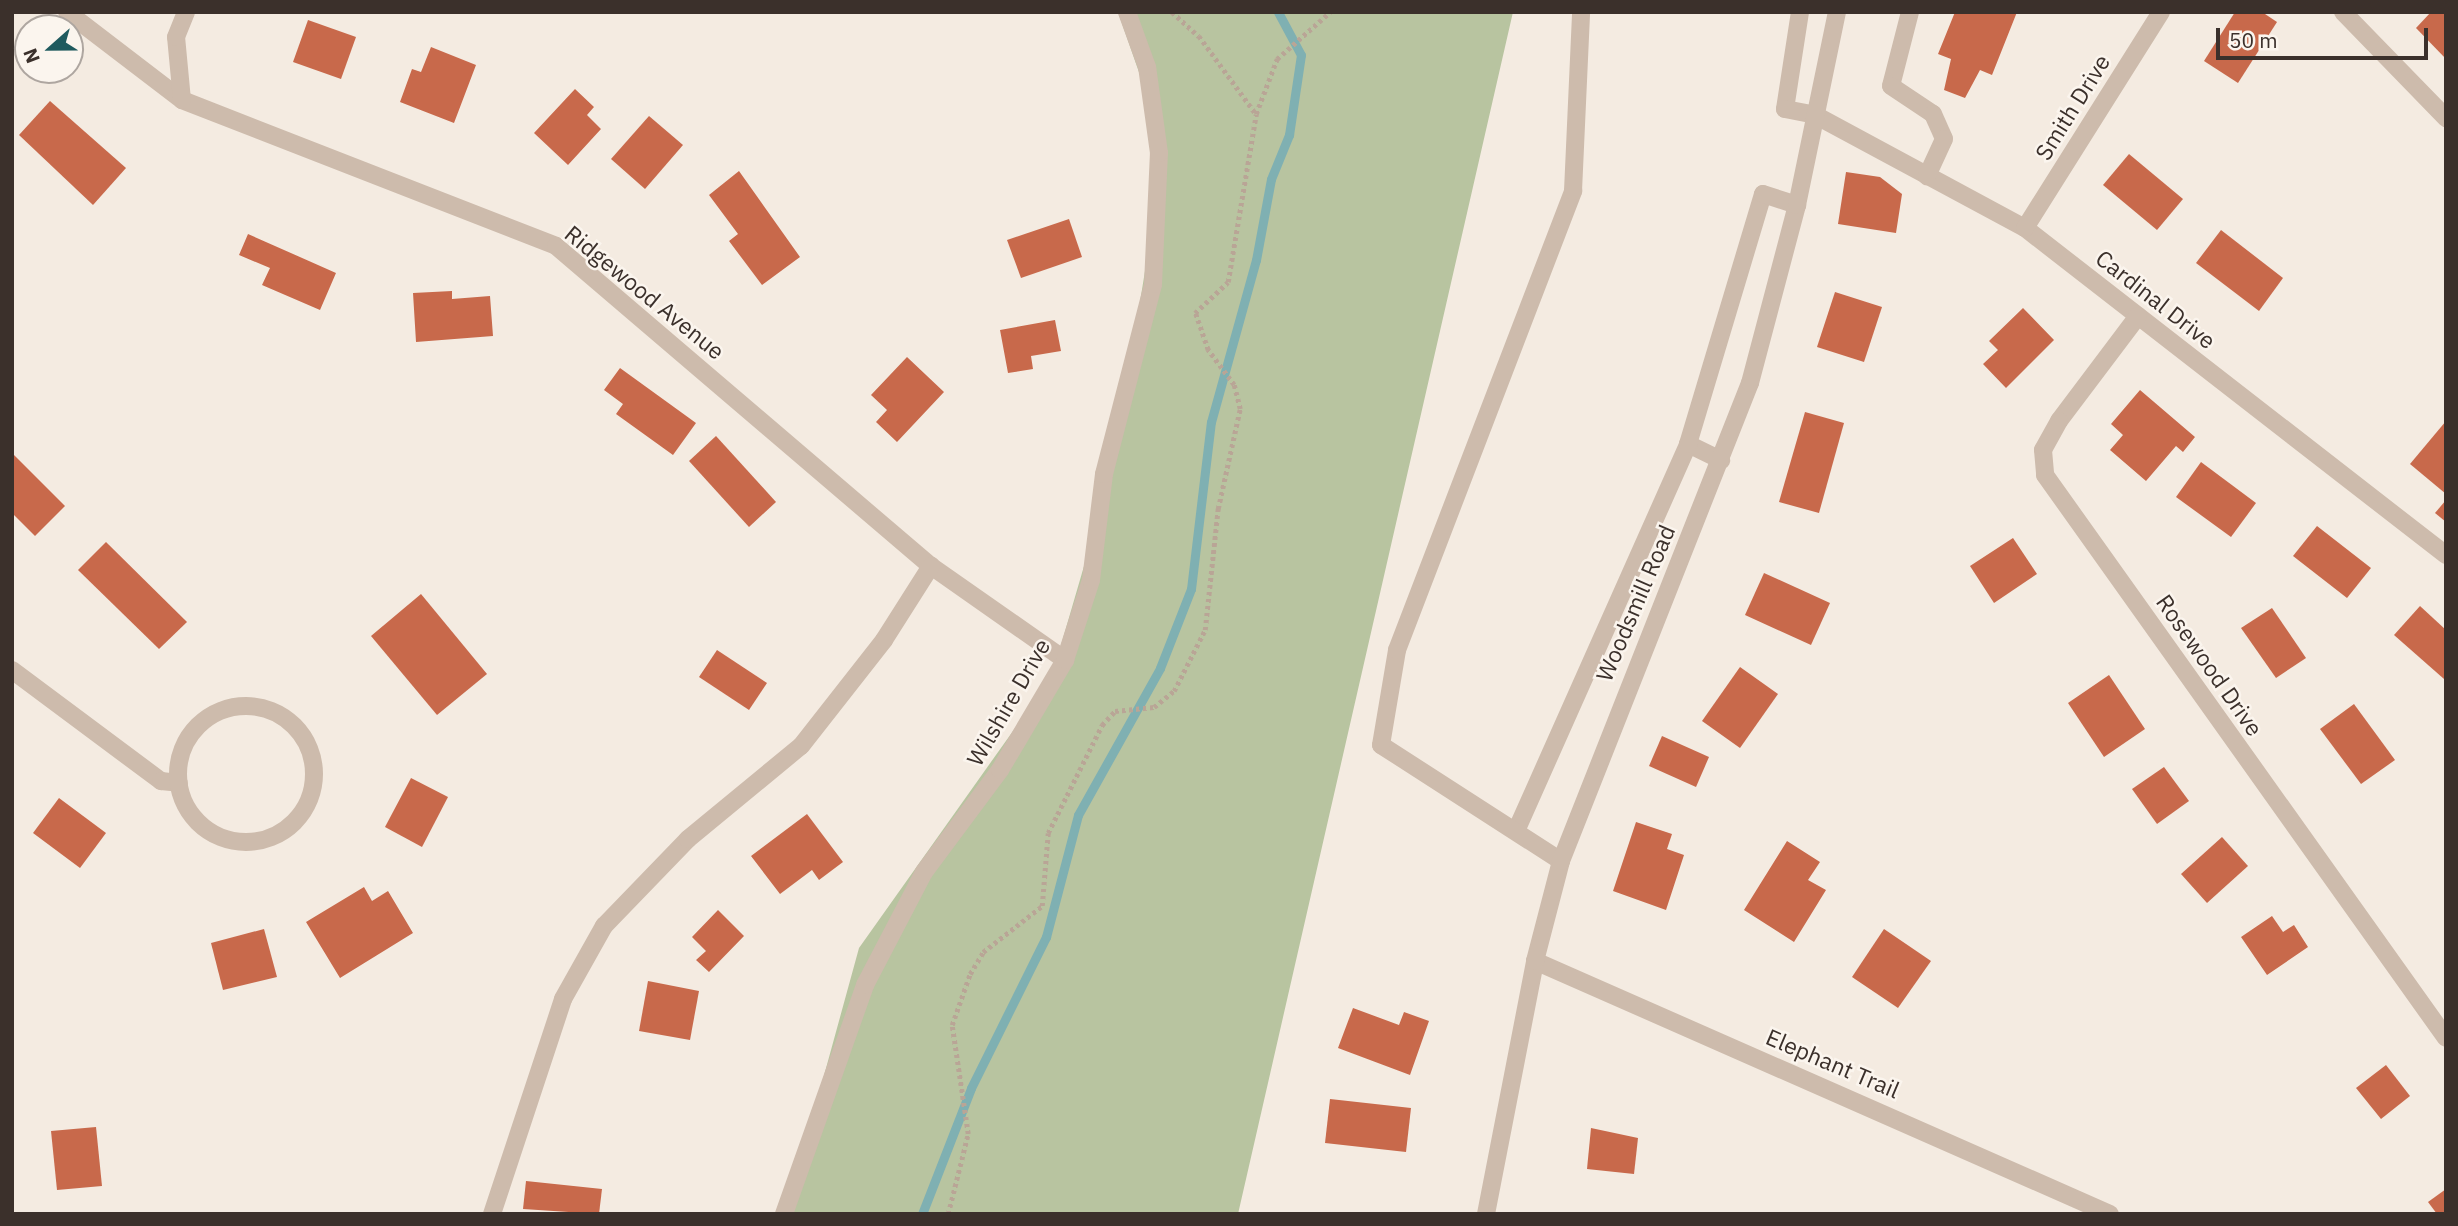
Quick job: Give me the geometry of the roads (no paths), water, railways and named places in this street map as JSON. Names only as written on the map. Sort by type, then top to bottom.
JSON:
[{"type":"street","name":"Ridgewood Avenue","points":[[67,12],[182,100],[556,246],[931,566],[1065,660]]},
{"type":"street","points":[[182,100],[176,37],[186,12]]},
{"type":"street","name":"Wilshire Drive","points":[[784,1214],[864,985],[924,872],[1000,770],[1065,660],[1091,580],[1104,474],[1153,284],[1159,153],[1147,66],[1127,12]]},
{"type":"street","points":[[1561,861],[1381,745],[1397,650],[1573,191],[1581,12]]},
{"type":"street","name":"Cardinal Drive","points":[[1800,12],[1785,109],[1815,115],[2025,228],[2446,555]]},
{"type":"street","name":"Woodsmill Road","points":[[1486,1214],[1535,961],[1561,861],[1750,383],[1797,205],[1837,12]]},
{"type":"street","points":[[1910,12],[1892,86],[1933,114],[1944,139],[1927,176]]},
{"type":"street","name":"Smith Drive","points":[[2025,228],[2161,12]]},
{"type":"street","points":[[2343,12],[2446,118]]},
{"type":"street","points":[[1516,831],[1688,444],[1763,194],[1797,205]]},
{"type":"street","name":"Rosewood Drive","points":[[2138,316],[2059,421],[2042,450],[2045,475],[2446,1038]]},
{"type":"street","points":[[1688,444],[1721,460]]},
{"type":"street","points":[[492,1214],[563,999],[604,926],[688,839],[801,746],[884,640],[931,566]]},
{"type":"street","points":[[12,670],[161,781],[178,783]]},
{"type":"street","points":[[246,706],[289,721],[313,760],[308,804],[278,835],[257,842],[236,842],[198,822],[178,783],[187,739],[223,710],[246,706]]},
{"type":"street","name":"Elephant Trail","points":[[1535,961],[2110,1214]]},
{"type":"waterway","points":[[922,1214],[971,1088],[1046,937],[1078,815],[1160,668],[1191,589],[1211,422],[1256,260],[1271,179],[1289,135],[1301,55],[1278,12]]}]
